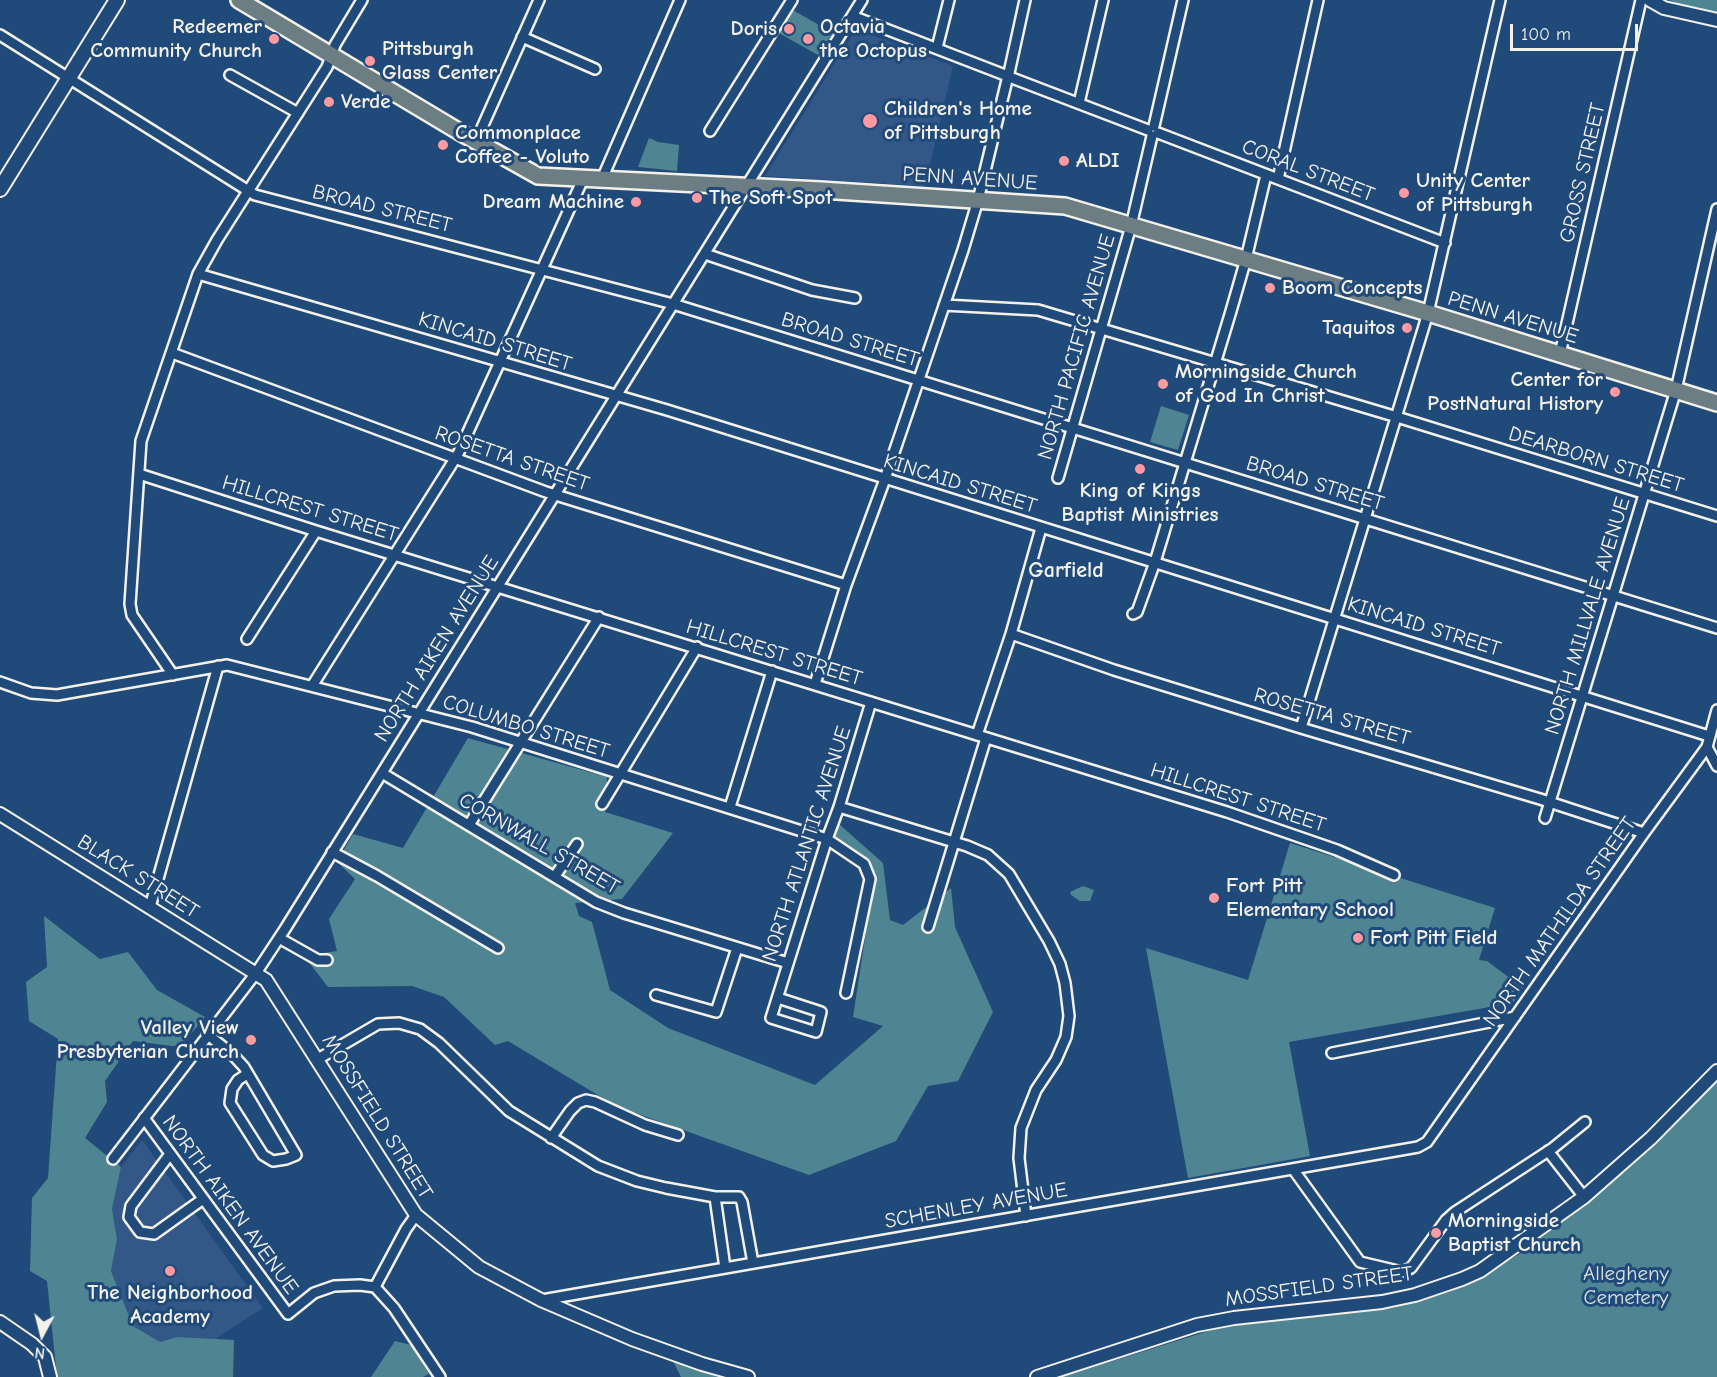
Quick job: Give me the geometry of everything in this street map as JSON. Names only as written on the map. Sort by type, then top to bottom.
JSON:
[{"type":"main road","points":[[0,189],[117,0]]},
{"type":"main road","name":"PENN AVENUE","points":[[243,1],[331,56],[538,176],[821,190],[1065,206],[1428,313],[1717,403]]},
{"type":"street","points":[[173,675],[132,615],[130,604],[141,441],[198,274],[327,67],[335,45],[362,0]]},
{"type":"street","points":[[476,141],[538,0]]},
{"type":"street","points":[[602,179],[680,0]]},
{"type":"street","points":[[710,131],[792,0]]},
{"type":"street","name":"NORTH AIKEN AVENUE","points":[[113,1159],[256,973],[279,938],[862,0]]},
{"type":"street","points":[[937,48],[949,0]]},
{"type":"street","points":[[815,684],[846,585],[885,480],[978,200],[1025,0]]},
{"type":"street","points":[[1079,103],[1102,0]]},
{"type":"street","name":"NORTH PACIFIC AVENUE","points":[[1058,477],[1131,226],[1183,0]]},
{"type":"street","points":[[1278,179],[1318,0]]},
{"type":"street","points":[[1301,728],[1428,313],[1500,0]]},
{"type":"street","name":"GROSS STREET","points":[[1560,354],[1641,0]]},
{"type":"street","points":[[1650,0],[1664,8],[1717,20]]},
{"type":"street","name":"CORAL STREET","points":[[852,16],[1445,243]]},
{"type":"street","name":"BROAD STREET","points":[[0,35],[248,191],[260,196],[673,304],[1717,628]]},
{"type":"street","points":[[522,37],[595,69]]},
{"type":"street","points":[[230,75],[298,113]]},
{"type":"street","points":[[1133,614],[1137,612],[1155,562],[1185,463],[1246,259],[1266,175]]},
{"type":"street","points":[[312,686],[454,459],[583,179]]},
{"type":"street","name":"NORTH MILLVALE AVENUE","points":[[1545,818],[1676,390],[1717,209]]},
{"type":"street","points":[[705,254],[812,290],[855,298]]},
{"type":"street","name":"KINCAID STREET","points":[[198,274],[616,396],[1709,736]]},
{"type":"street","name":"DEARBORN STREET","points":[[944,305],[1038,310],[1397,417],[1717,516]]},
{"type":"street","name":"ROSETTA STREET","points":[[172,353],[554,494],[846,585]]},
{"type":"street","name":"HILLCREST STREET","points":[[139,474],[316,531],[1268,825],[1337,850],[1394,875]]},
{"type":"street","points":[[928,927],[954,842],[1041,528]]},
{"type":"street","points":[[247,639],[316,531]]},
{"type":"street","points":[[469,825],[599,617]]},
{"type":"street","name":"ROSETTA STREET","points":[[1011,634],[1114,670],[1301,728],[1421,762],[1644,833]]},
{"type":"street","points":[[602,804],[697,647]]},
{"type":"street","name":"COLUMBO STREET","points":[[0,682],[31,693],[57,695],[227,665],[472,727],[827,839],[864,864],[870,879],[846,993]]},
{"type":"street","points":[[150,907],[218,666]]},
{"type":"street","points":[[730,807],[772,671]]},
{"type":"street","name":"NORTH ATLANTIC AVENUE","points":[[778,998],[821,1012],[816,1032],[771,1018],[871,702]]},
{"type":"street","name":"NORTH MATHILDA STREET","points":[[1418,1147],[1427,1142],[1644,833],[1712,748],[1709,736],[1717,710]]},
{"type":"street","points":[[1712,748],[1717,766]]},
{"type":"street","name":"CORNWALL STREET","points":[[382,773],[596,902],[624,913],[788,963]]},
{"type":"street","points":[[839,807],[954,842],[988,855],[1009,874],[1050,941],[1065,983],[1069,1016],[1066,1037],[1056,1060],[1036,1090],[1021,1128],[1019,1158],[1026,1216]]},
{"type":"street","name":"BLACK STREET","points":[[0,814],[256,973]]},
{"type":"street","points":[[555,876],[577,844]]},
{"type":"street","points":[[332,852],[498,948]]},
{"type":"street","points":[[279,938],[318,960],[327,960]]},
{"type":"street","points":[[656,995],[716,1012],[736,948]]},
{"type":"street","name":"MOSSFIELD STREET","points":[[256,973],[266,980],[416,1215],[479,1267],[541,1300],[632,1340],[748,1377]]},
{"type":"street","points":[[1332,1053],[1515,1017]]},
{"type":"street","points":[[318,1059],[378,1024],[399,1023],[420,1029],[439,1043],[509,1111],[598,1166],[638,1181],[693,1194],[739,1197],[742,1202],[753,1263]]},
{"type":"street","points":[[207,1034],[233,1055],[248,1074],[296,1155],[273,1161],[263,1155],[230,1103],[232,1089],[238,1080],[248,1074]]},
{"type":"street","name":"MOSSFIELD STREET","points":[[1037,1377],[1197,1325],[1234,1318],[1382,1302],[1446,1286],[1480,1270],[1584,1197],[1651,1138],[1717,1071]]},
{"type":"street","points":[[551,1138],[578,1103],[586,1100],[645,1125],[678,1135]]},
{"type":"street","name":"NORTH AIKEN AVENUE","points":[[144,1118],[288,1314],[314,1293],[334,1286],[375,1287]]},
{"type":"street","points":[[1293,1169],[1360,1262],[1402,1272],[1411,1268],[1446,1220],[1455,1212],[1548,1151],[1585,1122]]},
{"type":"street","name":"SCHENLEY AVENUE","points":[[541,1300],[1418,1147]]},
{"type":"street","points":[[1548,1151],[1584,1197]]},
{"type":"street","points":[[170,1154],[129,1211],[129,1217],[140,1232],[154,1234],[203,1198]]},
{"type":"street","points":[[715,1197],[725,1268]]},
{"type":"street","points":[[416,1215],[375,1287],[394,1308],[440,1377]]},
{"type":"street","points":[[0,1322],[32,1344],[45,1357],[50,1377]]},
{"type":"shaded area","name":"Children's Home of Pittsburgh","points":[[856,29],[953,66],[925,186],[765,176]]},
{"type":"shaded area","points":[[142,1140],[263,1308],[215,1339],[177,1337],[160,1342],[133,1326],[111,1271],[117,1239],[112,1209],[121,1167]]},
{"type":"green space","points":[[1669,0],[1717,0],[1717,13],[1682,5]]},
{"type":"green space","points":[[791,9],[833,33],[818,55],[777,32]]},
{"type":"green space","points":[[649,138],[658,142],[679,145],[677,171],[638,167]]},
{"type":"green space","points":[[1161,406],[1189,415],[1178,450],[1150,442]]},
{"type":"green space","points":[[468,738],[607,777],[605,812],[673,833],[622,899],[575,903],[579,916],[592,922],[610,990],[668,1028],[815,1085],[883,1026],[853,1017],[875,873],[833,839],[839,824],[883,863],[890,920],[903,925],[951,888],[955,927],[993,1012],[958,1081],[928,1086],[896,1141],[809,1175],[616,1106],[508,1041],[495,1045],[444,997],[412,986],[328,987],[304,956],[337,951],[329,919],[355,879],[337,862],[353,834],[403,848]]},
{"type":"green space","points":[[1290,843],[1495,908],[1479,960],[1487,961],[1523,988],[1513,1003],[1289,1042],[1310,1156],[1188,1178],[1146,948],[1248,980]]},
{"type":"green space","points":[[1083,886],[1094,890],[1090,901],[1080,901],[1071,895],[1070,892]]},
{"type":"green space","points":[[44,916],[100,959],[128,952],[157,990],[205,1017],[180,1047],[133,1041],[105,1081],[107,1102],[85,1138],[121,1167],[112,1209],[117,1239],[111,1271],[133,1326],[160,1342],[177,1337],[234,1340],[233,1377],[57,1377],[47,1281],[30,1271],[32,1198],[48,1178],[58,1039],[29,1021],[26,982],[47,967]]},
{"type":"green space","name":"Allegheny Cemetery","points":[[1717,1080],[1717,1377],[1062,1377],[1218,1328],[1281,1319],[1394,1308],[1449,1292],[1480,1278],[1519,1254],[1577,1210],[1652,1146]]},
{"type":"green space","points":[[395,1341],[411,1345],[429,1374],[423,1377],[371,1377]]},
{"type":"green space","points":[[673,1361],[699,1371],[718,1377],[681,1377]]},
{"type":"place","name":"Doris","points":[[789,29]]},
{"type":"place","name":"Redeemer Community Church","points":[[274,39]]},
{"type":"place","name":"Octavia the Octopus","points":[[808,39]]},
{"type":"place","name":"Pittsburgh Glass Center","points":[[370,61]]},
{"type":"place","name":"Verde","points":[[329,102]]},
{"type":"place","name":"Children's Home of Pittsburgh","points":[[870,121]]},
{"type":"place","name":"Commonplace Coffee - Voluto","points":[[443,145]]},
{"type":"place","name":"ALDI","points":[[1064,161]]},
{"type":"place","name":"Unity Center of Pittsburgh","points":[[1404,193]]},
{"type":"place","name":"The Soft Spot","points":[[697,198]]},
{"type":"place","name":"Dream Machine","points":[[636,202]]},
{"type":"place","name":"Boom Concepts","points":[[1270,288]]},
{"type":"place","name":"Taquitos","points":[[1407,328]]},
{"type":"place","name":"Morningside Church of God In Christ","points":[[1163,384]]},
{"type":"place","name":"Center for PostNatural History","points":[[1615,392]]},
{"type":"place","name":"King of Kings Baptist Ministries","points":[[1140,469]]},
{"type":"place","name":"Fort Pitt Elementary School","points":[[1214,898]]},
{"type":"place","name":"Fort Pitt Field","points":[[1358,938]]},
{"type":"place","name":"Valley View Presbyterian Church","points":[[251,1040]]},
{"type":"place","name":"Morningside Baptist Church","points":[[1436,1233]]},
{"type":"place","name":"The Neighborhood Academy","points":[[170,1271]]},
{"type":"district","name":"Garfield","points":[[1066,571]]}]
